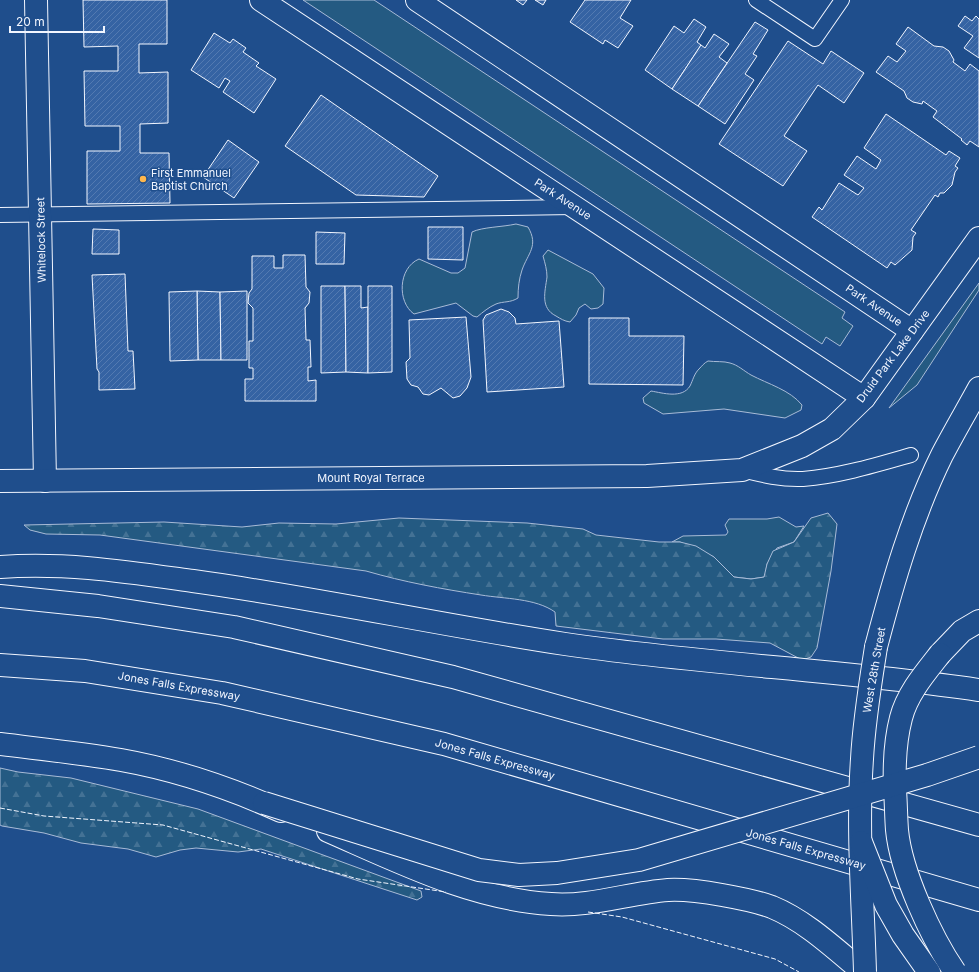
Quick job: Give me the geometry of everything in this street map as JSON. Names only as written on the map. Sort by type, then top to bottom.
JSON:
[{"type":"main road","name":"Whitelock Street","points":[[36,0],[45,481]]},
{"type":"main road","name":"Park Avenue","points":[[261,0],[864,398]]},
{"type":"main road","name":"Park Avenue","points":[[417,0],[912,331]]},
{"type":"main road","name":"Druid Park Lake Drive","points":[[742,470],[802,446],[832,429],[864,398],[979,238]]},
{"type":"main road","name":"West 28th Street","points":[[864,972],[861,842],[862,760],[867,705],[876,647],[892,586],[913,524],[942,455],[979,388]]},
{"type":"main road","name":"Mount Royal Terrace","points":[[0,481],[647,476],[742,470]]},
{"type":"main road","points":[[0,568],[34,565],[96,567],[244,588],[564,644],[693,660],[979,690]]},
{"type":"main road","points":[[0,596],[98,606],[234,627],[446,675],[979,825]]},
{"type":"main road","points":[[955,972],[922,911],[902,857],[897,830],[895,776],[896,747],[901,717],[918,681],[940,654],[962,631],[979,621]]},
{"type":"main road","name":"Jones Falls Expressway","points":[[0,665],[85,671],[222,692],[444,744],[979,900]]},
{"type":"main road","points":[[0,744],[123,760],[182,774],[221,786],[264,803],[453,884],[509,898],[551,904],[582,904],[668,890],[705,892],[743,899],[773,908],[804,925],[864,972]]},
{"type":"main road","points":[[264,803],[479,870],[519,875],[557,873],[639,860],[926,775],[979,757]]},
{"type":"main road","points":[[861,842],[886,905],[903,935],[929,972]]},
{"type":"lane","points":[[756,0],[815,39],[842,0]]},
{"type":"lane","points":[[0,214],[576,207]]},
{"type":"lane","points":[[742,470],[767,477],[802,479],[867,468],[911,455]]},
{"type":"green space","points":[[303,0],[374,0],[845,312],[842,318],[853,326],[840,346],[826,337],[822,344]]},
{"type":"green space","points":[[516,224],[528,227],[533,239],[533,244],[520,277],[518,298],[512,301],[496,304],[488,308],[477,317],[473,316],[456,303],[414,314],[408,309],[403,294],[402,285],[407,270],[412,263],[419,259],[451,273],[458,273],[465,268],[472,232],[481,229]]},
{"type":"green space","points":[[548,250],[593,274],[604,288],[603,304],[598,308],[591,309],[585,304],[579,308],[576,315],[570,322],[551,313],[545,299],[547,274],[543,256]]},
{"type":"green space","points":[[979,283],[979,290],[917,385],[889,408]]},
{"type":"green space","points":[[708,361],[725,362],[736,365],[751,375],[791,395],[802,405],[801,410],[785,418],[724,409],[663,414],[644,403],[643,398],[651,391],[677,394],[687,390],[697,371]]},
{"type":"green space","points":[[828,513],[837,524],[831,571],[817,648],[811,657],[802,660],[770,643],[716,639],[663,639],[556,626],[555,612],[538,604],[437,588],[366,571],[100,535],[46,534],[30,530],[24,525],[164,522],[242,527],[279,523],[336,524],[399,518],[527,523],[583,529],[596,535],[659,542],[680,542],[696,546],[714,557],[734,577],[751,579],[764,577],[767,564],[773,551],[794,542],[811,518]]},
{"type":"green space","points":[[779,517],[796,527],[804,526],[794,542],[777,548],[767,564],[765,577],[751,579],[734,577],[714,557],[680,542],[672,542],[683,536],[726,535],[728,532],[725,525],[729,519],[767,519]]},
{"type":"green space","points":[[0,768],[18,772],[71,778],[198,809],[421,891],[422,897],[417,900],[261,849],[238,852],[196,848],[180,850],[156,857],[128,849],[81,843],[44,833],[2,826],[0,825]]},
{"type":"building","points":[[83,0],[167,0],[167,44],[139,44],[139,73],[168,72],[168,123],[140,124],[140,153],[169,153],[170,203],[87,204],[87,151],[120,151],[120,126],[85,126],[84,71],[118,71],[118,46],[84,47]]},
{"type":"building","points":[[516,0],[527,0],[523,5]]},
{"type":"building","points":[[535,0],[546,0],[543,5]]},
{"type":"building","points":[[585,0],[631,0],[620,18],[633,26],[618,48],[605,40],[603,44],[570,22]]},
{"type":"building","points":[[965,16],[972,21],[976,16],[979,19],[979,58],[964,48],[973,36],[958,26]]},
{"type":"building","points":[[694,19],[706,27],[697,42],[701,45],[672,89],[645,70],[674,26],[684,33]]},
{"type":"building","points":[[755,22],[768,30],[753,54],[757,56],[745,74],[754,80],[725,124],[698,106]]},
{"type":"building","points":[[908,27],[934,46],[943,47],[949,51],[954,60],[953,62],[965,71],[970,64],[979,71],[979,147],[970,141],[967,145],[961,140],[962,139],[933,117],[937,111],[923,101],[922,104],[913,102],[907,98],[904,91],[876,72],[888,56],[897,62],[906,51],[896,44]]},
{"type":"building","points":[[214,33],[230,43],[233,39],[246,48],[243,52],[259,63],[256,66],[276,79],[254,113],[223,92],[230,81],[225,78],[219,88],[191,70]]},
{"type":"building","points":[[714,34],[729,44],[719,57],[727,63],[698,106],[672,89],[701,45],[705,48]]},
{"type":"building","points":[[788,41],[823,64],[831,51],[864,73],[844,103],[818,85],[784,136],[807,151],[783,186],[719,144]]},
{"type":"building","points":[[321,95],[438,176],[424,197],[356,195],[285,146]]},
{"type":"building","points":[[886,114],[946,155],[949,151],[960,158],[955,166],[958,168],[955,172],[952,185],[944,193],[940,193],[938,197],[935,195],[911,230],[916,233],[913,237],[912,250],[895,265],[891,262],[887,268],[812,217],[819,207],[822,210],[839,183],[858,195],[864,188],[844,175],[857,156],[876,169],[881,160],[864,148]]},
{"type":"building","points":[[228,140],[259,162],[234,198],[203,177]]},
{"type":"building","points":[[428,227],[463,227],[463,260],[428,259]]},
{"type":"building","points":[[93,229],[119,230],[119,254],[92,254]]},
{"type":"building","points":[[316,232],[345,233],[344,264],[316,264]]},
{"type":"building","points":[[283,255],[305,255],[306,287],[310,292],[309,303],[305,308],[306,340],[310,340],[311,367],[308,367],[308,381],[316,380],[316,401],[245,401],[245,379],[253,379],[253,368],[249,368],[249,341],[253,341],[253,308],[248,303],[249,293],[252,289],[252,256],[274,256],[274,268],[283,268]]},
{"type":"building","points":[[125,274],[128,351],[133,351],[135,389],[99,390],[92,275]]},
{"type":"building","points":[[321,286],[345,286],[346,372],[321,373]]},
{"type":"building","points":[[345,286],[361,286],[361,308],[368,307],[368,373],[346,372]]},
{"type":"building","points":[[368,286],[392,286],[392,372],[368,373]]},
{"type":"building","points":[[197,291],[220,292],[221,360],[198,360]]},
{"type":"building","points":[[197,291],[198,360],[170,361],[169,292]]},
{"type":"building","points":[[247,291],[247,360],[221,360],[220,292]]},
{"type":"building","points":[[501,309],[509,312],[515,318],[516,324],[559,321],[564,387],[487,392],[483,320],[486,315]]},
{"type":"building","points":[[466,317],[471,377],[467,388],[460,396],[453,398],[441,388],[429,395],[423,394],[418,387],[411,385],[407,379],[406,362],[410,358],[409,320]]},
{"type":"building","points":[[589,318],[629,318],[629,336],[684,336],[683,385],[589,384]]},
{"type":"fence","points":[[0,808],[44,816],[163,825],[358,879],[446,892]]},
{"type":"fence","points":[[588,912],[622,917],[775,959],[799,972]]},
{"type":"place","name":"First Emmanuel Baptist Church","points":[[143,179]]}]
